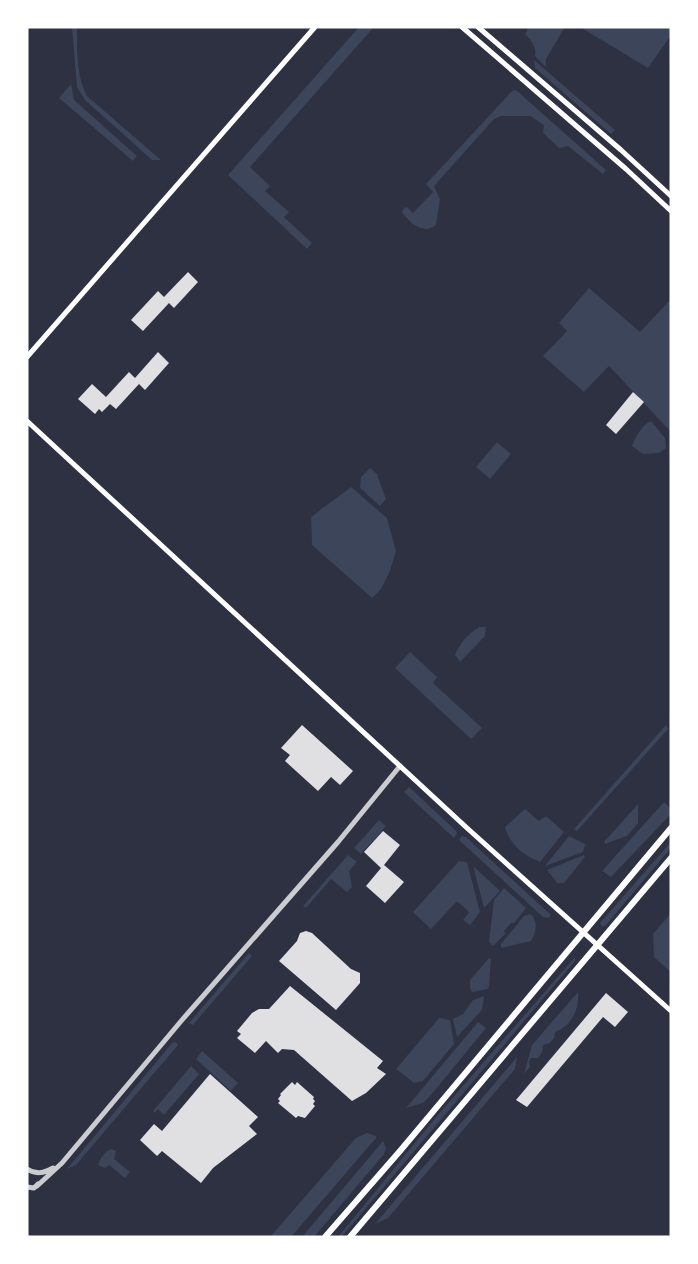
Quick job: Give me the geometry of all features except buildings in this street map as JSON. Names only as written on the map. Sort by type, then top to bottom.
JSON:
[{"type":"main road","points":[[27,357],[315,27]]},
{"type":"main road","points":[[462,27],[671,211]]},
{"type":"main road","points":[[478,27],[671,196]]},
{"type":"main road","points":[[27,421],[400,766],[671,1011]]},
{"type":"main road","points":[[326,1237],[671,828]]},
{"type":"main road","points":[[350,1237],[671,858]]},
{"type":"street","points":[[30,1188],[62,1163],[182,1020],[338,842],[400,766]]},
{"type":"street","points":[[30,1174],[43,1173],[62,1163]]},
{"type":"street","points":[[27,1169],[30,1174],[39,1178],[30,1188]]},
{"type":"shaded area","points":[[72,27],[77,27],[79,71],[87,96],[161,160],[152,160],[85,100],[77,87]]},
{"type":"shaded area","points":[[359,27],[374,27],[250,167],[270,186],[265,191],[289,212],[284,217],[312,243],[307,249],[228,175]]},
{"type":"shaded area","points":[[526,27],[565,27],[546,59],[546,67],[535,56],[534,47],[525,34],[528,29]]},
{"type":"shaded area","points":[[580,27],[671,27],[671,35],[648,68]]},
{"type":"shaded area","points":[[534,60],[615,130],[611,134],[535,68]]},
{"type":"shaded area","points":[[71,84],[74,100],[137,156],[133,161],[59,98]]},
{"type":"shaded area","points":[[516,90],[606,170],[603,174],[568,146],[559,148],[543,133],[544,125],[530,116],[501,116],[494,119],[434,186],[440,199],[436,225],[427,229],[413,224],[402,212],[404,208],[407,207],[413,213],[433,192],[426,184],[512,91]]},
{"type":"shaded area","points":[[589,288],[640,332],[671,299],[671,432],[609,366],[584,392],[543,356],[567,331],[559,323]]},
{"type":"shaded area","points":[[651,421],[665,438],[666,448],[659,453],[643,454],[632,446],[639,432]]},
{"type":"shaded area","points":[[497,442],[511,454],[490,479],[476,467]]},
{"type":"shaded area","points":[[370,468],[377,474],[386,499],[380,506],[360,488],[361,477]]},
{"type":"shaded area","points":[[351,487],[387,518],[396,551],[381,589],[372,598],[312,545],[311,517]]},
{"type":"shaded area","points":[[480,627],[486,627],[485,636],[460,662],[455,655],[459,647],[468,635]]},
{"type":"shaded area","points":[[410,652],[437,677],[433,683],[482,728],[471,739],[395,668]]},
{"type":"shaded area","points":[[666,725],[668,729],[577,831],[574,829]]},
{"type":"shaded area","points":[[409,787],[455,830],[457,833],[454,838],[404,792]]},
{"type":"shaded area","points":[[664,802],[671,809],[670,815],[611,877],[602,871]]},
{"type":"shaded area","points":[[638,804],[638,823],[627,836],[605,844],[604,842]]},
{"type":"shaded area","points":[[525,809],[539,821],[546,816],[564,832],[540,862],[518,849],[510,839],[505,827]]},
{"type":"shaded area","points":[[379,820],[386,826],[361,854],[354,848]]},
{"type":"shaded area","points":[[462,836],[466,837],[551,915],[549,918],[543,917],[459,840]]},
{"type":"shaded area","points":[[569,836],[585,844],[583,852],[545,866]]},
{"type":"shaded area","points":[[671,842],[671,848],[602,927],[600,923]]},
{"type":"shaded area","points":[[348,855],[357,862],[349,871],[352,887],[347,892],[331,879],[306,908],[303,906]]},
{"type":"shaded area","points":[[584,855],[585,857],[564,883],[557,883],[547,870]]},
{"type":"shaded area","points":[[459,861],[467,862],[480,912],[470,925],[463,920],[469,912],[456,902],[431,929],[413,912]]},
{"type":"shaded area","points":[[473,866],[500,891],[484,908]]},
{"type":"shaded area","points":[[504,888],[526,908],[493,946],[489,942],[494,900]]},
{"type":"shaded area","points":[[671,913],[671,972],[654,957],[653,934]]},
{"type":"shaded area","points":[[530,914],[535,920],[536,927],[531,941],[501,948],[501,944],[524,916]]},
{"type":"shaded area","points":[[249,953],[252,956],[193,1025],[189,1023]]},
{"type":"shaded area","points":[[575,957],[575,961],[351,1226],[341,1237],[338,1237],[436,1117]]},
{"type":"shaded area","points":[[489,958],[491,959],[489,987],[472,992],[470,980]]},
{"type":"shaded area","points":[[578,992],[578,1005],[570,1021],[555,1032],[550,1043],[543,1045],[542,1053],[538,1058],[531,1058],[530,1067],[524,1074],[532,1045]]},
{"type":"shaded area","points":[[484,996],[482,1010],[457,1037],[453,1019],[463,1014],[473,1000]]},
{"type":"shaded area","points":[[439,1018],[450,1020],[454,1044],[423,1081],[414,1083],[396,1069]]},
{"type":"shaded area","points":[[478,1022],[486,1028],[431,1095],[423,1103],[406,1108]]},
{"type":"shaded area","points":[[176,1042],[178,1045],[76,1165],[67,1169],[172,1043]]},
{"type":"shaded area","points":[[202,1051],[238,1083],[231,1091],[196,1059]]},
{"type":"shaded area","points":[[517,1057],[515,1069],[388,1218],[375,1224]]},
{"type":"shaded area","points":[[191,1066],[199,1074],[164,1115],[158,1109],[155,1113],[153,1111]]},
{"type":"shaded area","points":[[367,1133],[376,1138],[291,1237],[270,1237],[356,1138]]},
{"type":"shaded area","points":[[383,1141],[386,1148],[384,1154],[314,1237],[302,1237]]},
{"type":"shaded area","points":[[112,1149],[116,1151],[114,1159],[130,1172],[125,1178],[109,1165],[105,1168],[98,1165],[105,1153]]}]
